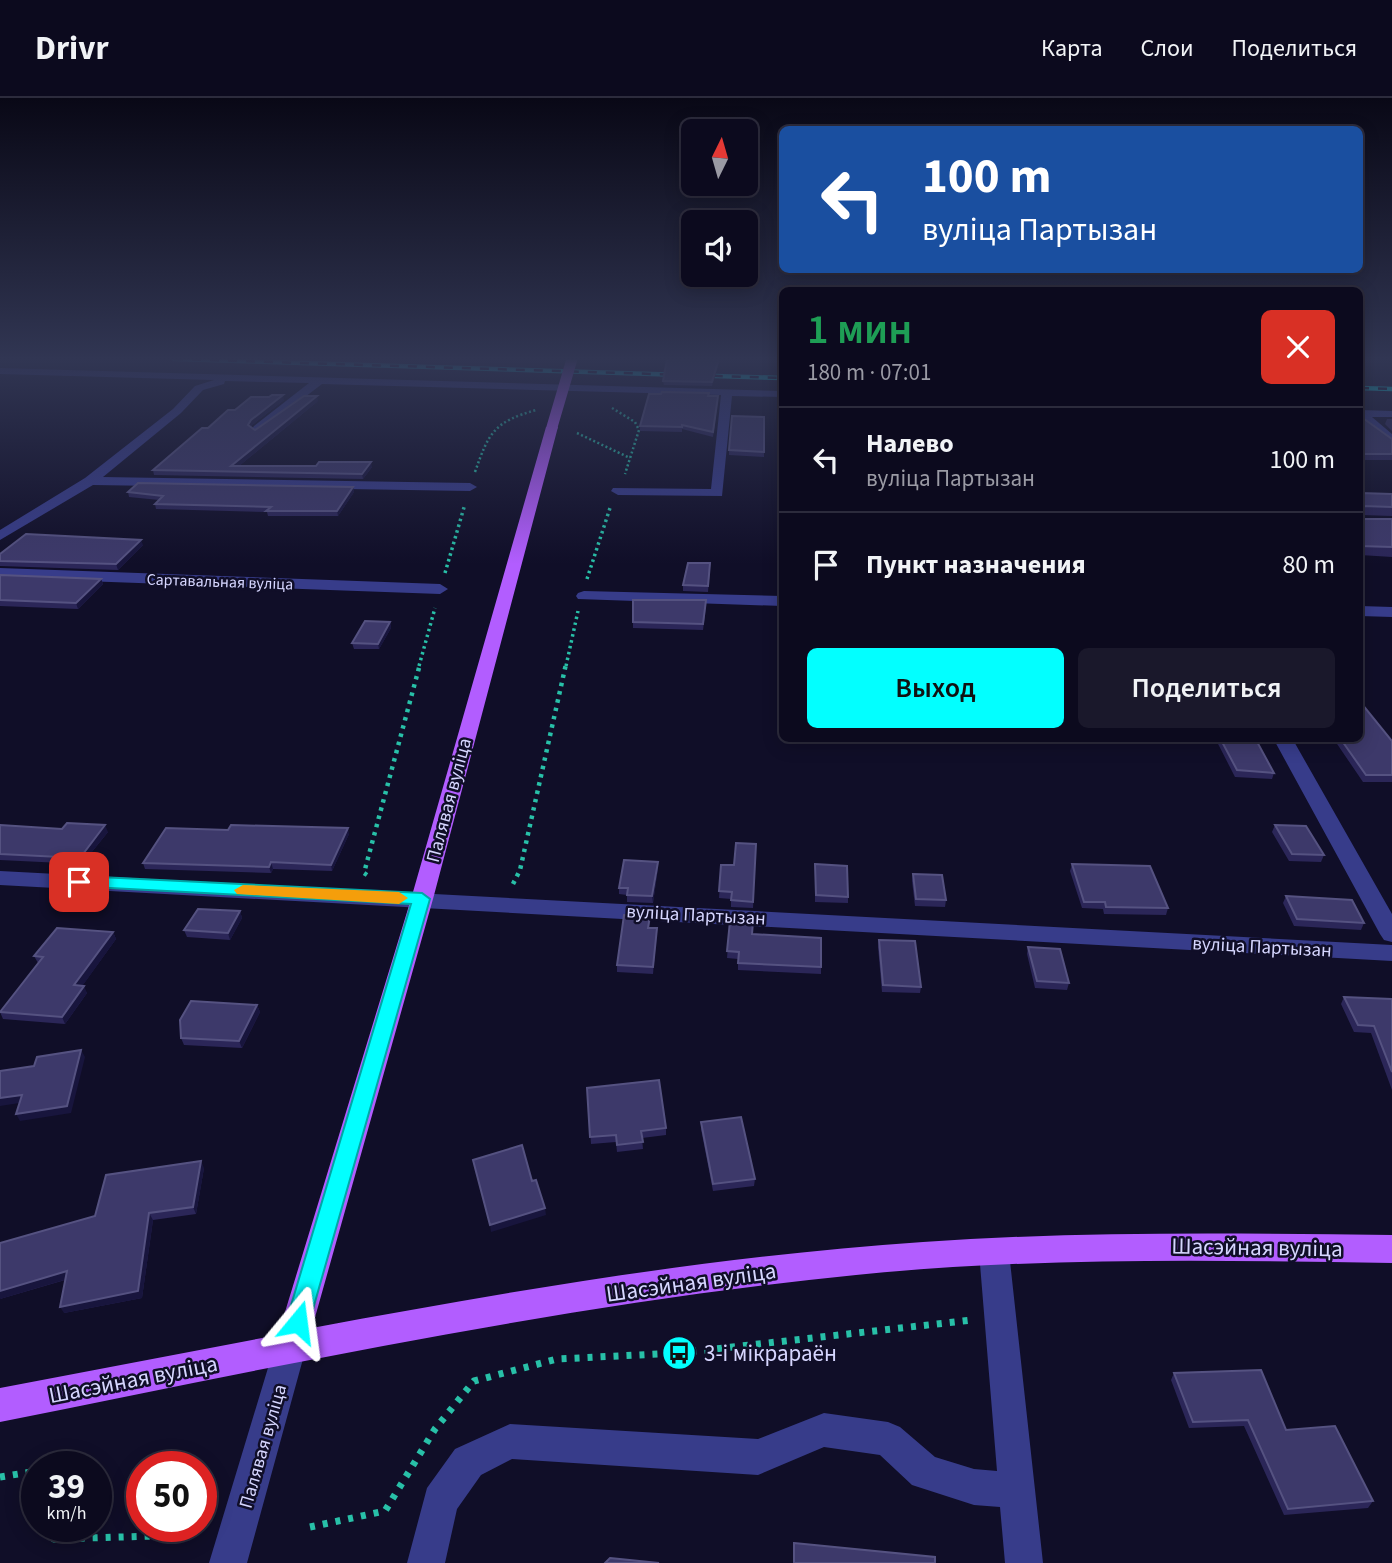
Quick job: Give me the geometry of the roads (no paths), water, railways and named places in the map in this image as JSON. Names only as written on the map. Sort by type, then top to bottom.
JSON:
[{"type":"main road","name":"Палявая вуліца","points":[[290,1348],[422,899],[552,427]]},
{"type":"main road","name":"Шасэйная вуліца","points":[[0,1405],[475,1313],[704,1279],[858,1261],[1165,1245],[1392,1249]]},
{"type":"street","points":[[0,536],[90,481],[157,427]]},
{"type":"street","points":[[618,491],[718,493],[724,427]]},
{"type":"street","points":[[1377,427],[1392,440]]},
{"type":"street","points":[[90,481],[470,487]]},
{"type":"street","name":"Сартавальная вуліца","points":[[0,573],[440,589]]},
{"type":"street","points":[[584,596],[779,601]]},
{"type":"street","points":[[1363,611],[1392,612]]},
{"type":"street","points":[[1284,742],[1392,934]]},
{"type":"street","name":"вуліца Партызан","points":[[0,878],[1392,953]]},
{"type":"street","points":[[994,1252],[1024,1563]]},
{"type":"street","name":"Палявая вуліца","points":[[228,1563],[290,1348]]},
{"type":"street","points":[[426,1563],[440,1501],[468,1462],[510,1441],[758,1457],[824,1430],[888,1439],[925,1472],[974,1487],[1017,1491]]},
{"type":"place","name":"3-і мікрараён","points":[[679,1353]]}]
